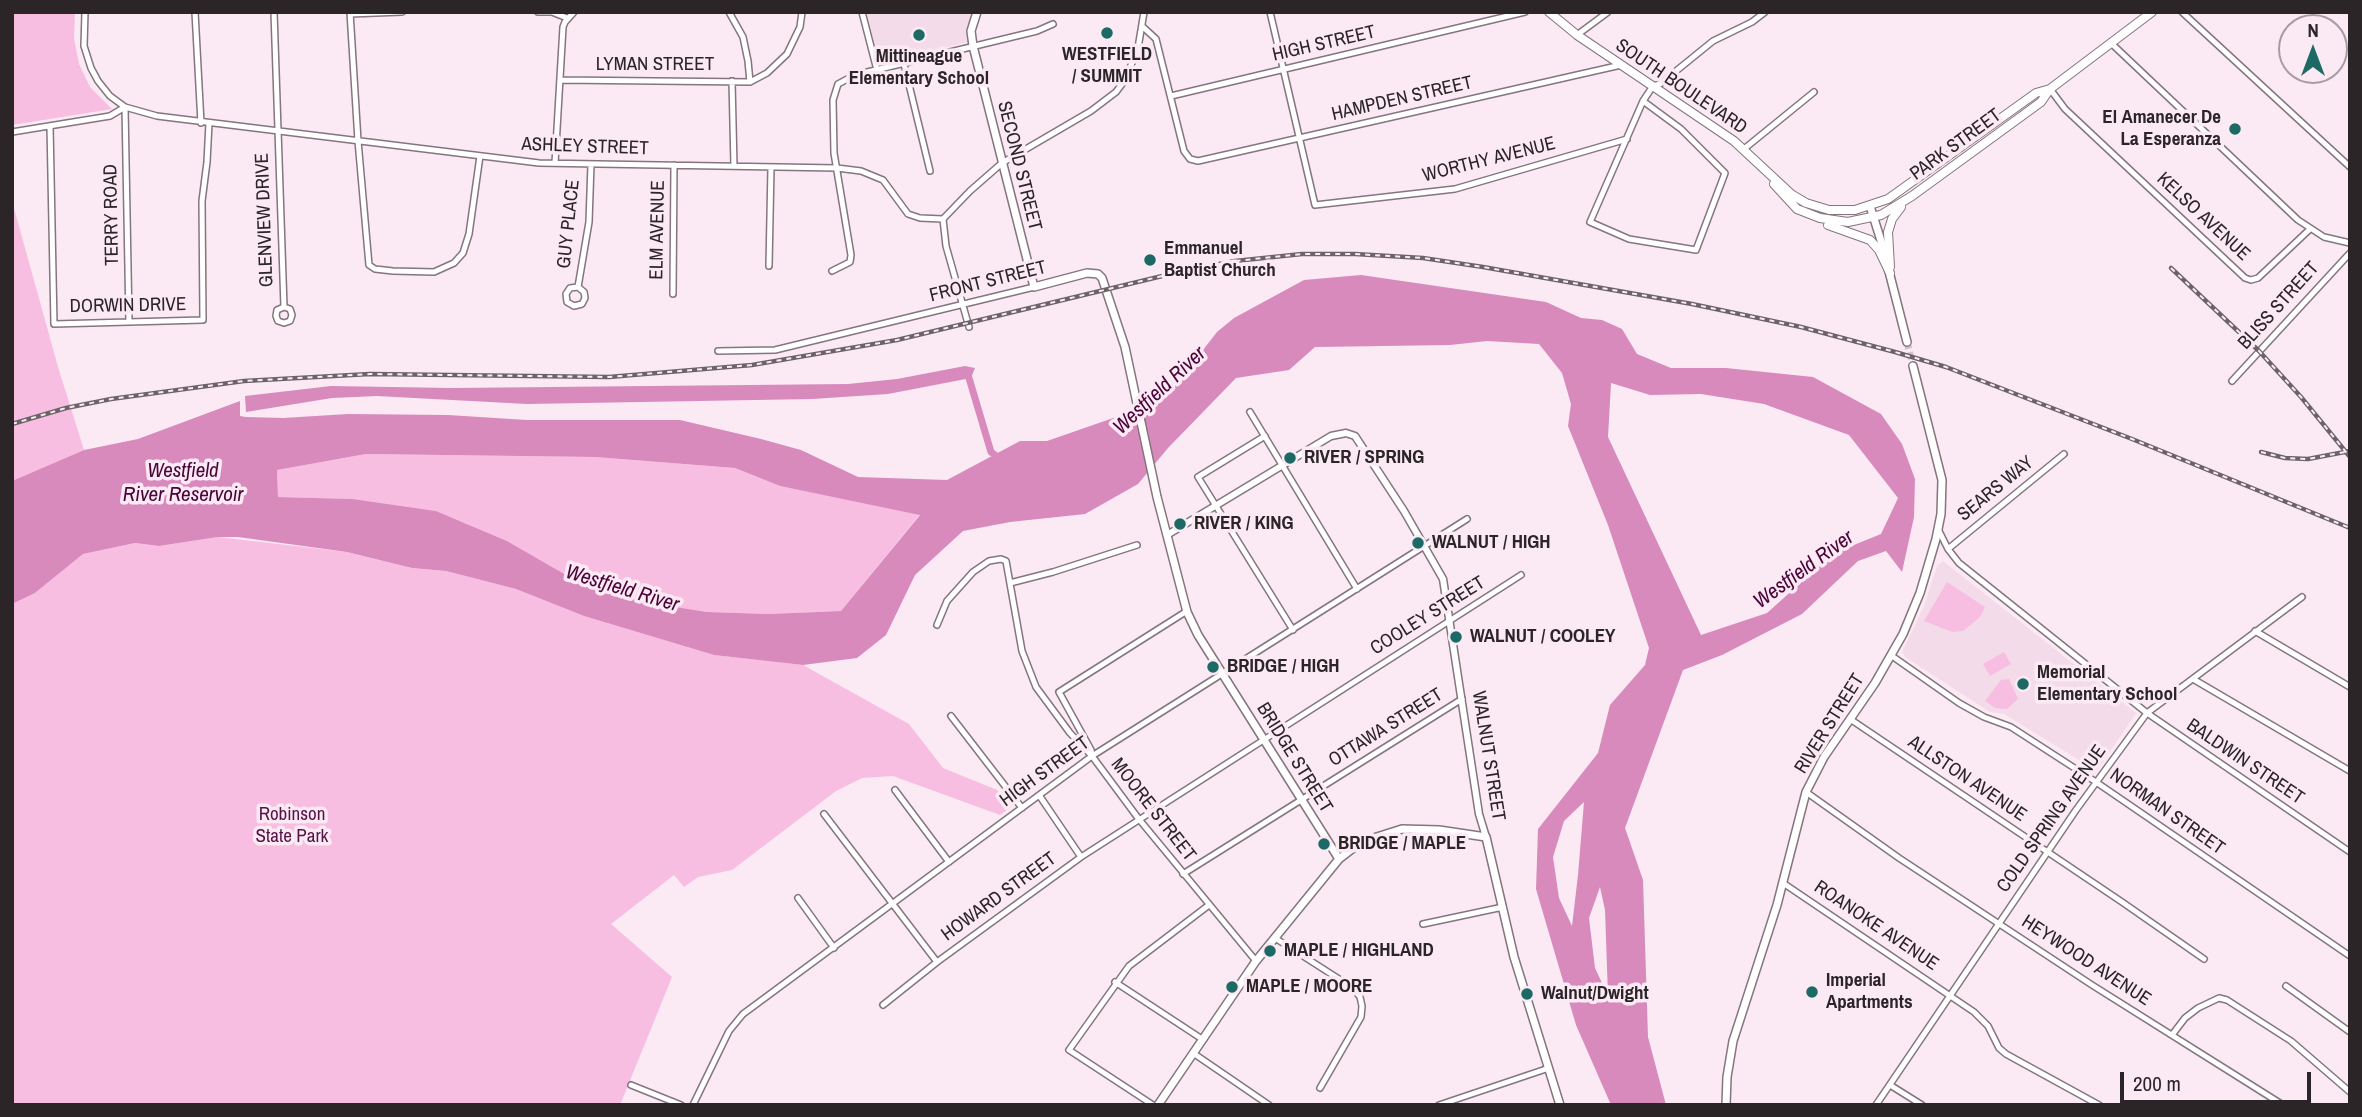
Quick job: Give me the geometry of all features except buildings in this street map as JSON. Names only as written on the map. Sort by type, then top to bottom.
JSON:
[{"type":"main road","name":"SECOND STREET","points":[[977,12],[971,31],[973,46],[1034,287]]},
{"type":"main road","name":"SOUTH BOULEVARD","points":[[1549,12],[1577,35],[1744,149],[1791,194],[1810,205],[1840,211],[1870,206]]},
{"type":"main road","name":"PARK STREET","points":[[1875,218],[1896,208],[2041,102],[2050,89],[2152,12]]},
{"type":"main road","name":"PARK STREET","points":[[1870,206],[1902,190],[2036,93],[2050,89]]},
{"type":"main road","name":"SOUTH BOULEVARD","points":[[1760,164],[1781,193],[1797,209],[1835,222],[1875,218]]},
{"type":"main road","points":[[1889,273],[1887,240],[1892,219],[1912,196]]},
{"type":"main road","points":[[1870,206],[1907,342]]},
{"type":"main road","points":[[1797,209],[1811,219],[1870,240],[1879,250],[1889,273]]},
{"type":"main road","name":"FRONT STREET","points":[[1034,287],[1082,274],[1094,273],[1100,276],[1120,329],[1143,437]]},
{"type":"main road","name":"RIVER STREET","points":[[1726,1105],[1733,1041],[1783,883],[1807,792],[1824,757],[1892,656],[1916,605],[1938,529],[1942,480],[1913,366]]},
{"type":"main road","name":"BRIDGE STREET","points":[[1143,437],[1186,611],[1198,635],[1339,859]]},
{"type":"main road","points":[[1155,1105],[1255,961],[1339,859],[1361,842],[1402,829],[1439,830],[1486,837]]},
{"type":"main road","name":"WALNUT STREET","points":[[1486,837],[1520,976],[1560,1105]]},
{"type":"street","points":[[12,132],[110,116],[125,107],[104,89],[91,68],[84,46],[85,12]]},
{"type":"street","points":[[195,12],[201,122]]},
{"type":"street","name":"GLENVIEW DRIVE","points":[[274,12],[284,307]]},
{"type":"street","points":[[402,12],[350,13],[367,262],[371,267],[383,270],[438,271],[448,268],[457,260],[465,248],[469,234],[480,156]]},
{"type":"street","points":[[538,12],[552,12],[567,18]]},
{"type":"street","points":[[555,163],[563,27],[574,12]]},
{"type":"street","points":[[729,12],[743,37],[750,82],[770,71],[788,54],[800,27],[802,12]]},
{"type":"street","points":[[862,12],[877,70]]},
{"type":"street","points":[[969,327],[946,246],[943,219],[1002,163],[1091,111],[1114,94],[1128,75],[1138,48],[1144,12]]},
{"type":"street","points":[[1270,12],[1300,139]]},
{"type":"street","name":"HIGH STREET","points":[[1171,96],[1525,12]]},
{"type":"street","points":[[1577,35],[1608,12]]},
{"type":"street","points":[[1643,101],[1681,129],[1725,173],[1696,250],[1629,239],[1590,222],[1643,101],[1653,86],[1660,84],[1713,41],[1752,22],[1765,12]]},
{"type":"street","points":[[2182,12],[2350,167]]},
{"type":"street","points":[[832,271],[850,262],[851,255],[834,153],[834,94],[838,84],[855,75],[1037,31],[1053,24]]},
{"type":"street","points":[[1143,27],[1152,32],[1156,39],[1171,96]]},
{"type":"street","points":[[2112,44],[2290,213],[2310,229],[2329,239],[2350,243]]},
{"type":"street","points":[[904,64],[930,171]]},
{"type":"street","name":"HAMPDEN STREET","points":[[1171,96],[1184,149],[1190,159],[1207,161],[1621,65]]},
{"type":"street","name":"LYMAN STREET","points":[[560,80],[750,82]]},
{"type":"street","points":[[732,82],[734,166]]},
{"type":"street","name":"KELSO AVENUE","points":[[2050,89],[2065,109],[2245,278],[2258,278],[2310,229]]},
{"type":"street","points":[[1744,149],[1814,92]]},
{"type":"street","name":"ASHLEY STREET","points":[[125,107],[168,118],[555,163],[837,168],[865,172],[880,178],[908,214],[920,218],[943,219]]},
{"type":"street","name":"TERRY ROAD","points":[[125,107],[129,322]]},
{"type":"street","name":"DORWIN DRIVE","points":[[50,126],[54,324],[203,320],[202,201],[209,123]]},
{"type":"street","name":"WORTHY AVENUE","points":[[1300,139],[1315,205],[1455,189],[1627,139]]},
{"type":"street","name":"GUY PLACE","points":[[578,287],[589,222],[591,164]]},
{"type":"street","name":"ELM AVENUE","points":[[673,294],[674,165]]},
{"type":"street","points":[[769,266],[771,167]]},
{"type":"street","name":"BLISS STREET","points":[[2232,381],[2350,253]]},
{"type":"street","name":"FRONT STREET","points":[[718,351],[775,350],[1034,287]]},
{"type":"street","points":[[1250,412],[1357,589]]},
{"type":"street","name":"WALNUT STREET","points":[[1284,466],[1329,437],[1348,433],[1360,443],[1443,579],[1479,814],[1486,837]]},
{"type":"street","points":[[1265,436],[1198,477],[1293,630]]},
{"type":"street","name":"SEARS WAY","points":[[1948,549],[2064,454]]},
{"type":"street","points":[[1167,535],[1284,466]]},
{"type":"street","name":"HIGH STREET","points":[[692,1105],[736,1021],[1092,756],[1467,519]]},
{"type":"street","name":"BALDWIN STREET","points":[[1938,529],[1959,563],[2147,713],[2350,852]]},
{"type":"street","points":[[1010,583],[1137,545]]},
{"type":"street","name":"MOORE STREET","points":[[937,625],[947,601],[969,576],[984,563],[997,559],[1003,559],[1007,563],[1022,651],[1031,678],[1070,733],[1092,756],[1138,818],[1255,961]]},
{"type":"street","name":"COOLEY STREET","points":[[1138,818],[1521,575]]},
{"type":"street","name":"COLD SPRING AVENUE","points":[[1876,1105],[2047,852],[2147,713],[2302,597]]},
{"type":"street","points":[[1092,756],[1059,692],[1186,611]]},
{"type":"street","points":[[2255,631],[2350,687]]},
{"type":"street","name":"NORMAN STREET","points":[[1892,656],[1959,703],[1984,717],[2011,727],[2096,782],[2350,956]]},
{"type":"street","points":[[2193,679],[2350,771]]},
{"type":"street","name":"OTTAWA STREET","points":[[1183,874],[1462,699]]},
{"type":"street","points":[[951,716],[1022,808]]},
{"type":"street","name":"ALLSTON AVENUE","points":[[1850,719],[2204,960]]},
{"type":"street","points":[[895,790],[949,862]]},
{"type":"street","name":"HEYWOOD AVENUE","points":[[1807,792],[1899,858],[2283,1105]]},
{"type":"street","points":[[1039,795],[1081,857]]},
{"type":"street","points":[[824,814],[937,962]]},
{"type":"street","name":"HOWARD STREET","points":[[883,1005],[937,962],[1138,818]]},
{"type":"street","name":"ROANOKE AVENUE","points":[[1783,883],[1950,995],[1985,1022],[1999,1048],[2006,1054],[2099,1105]]},
{"type":"street","points":[[798,898],[834,948]]},
{"type":"street","points":[[1155,1105],[1069,1050],[1115,982],[1137,958],[1209,905]]},
{"type":"street","points":[[1423,923],[1503,907]]},
{"type":"street","points":[[1275,937],[1353,988],[1360,997],[1361,1017],[1320,1088]]},
{"type":"street","points":[[1115,982],[1202,1039]]},
{"type":"street","points":[[2286,986],[2350,1032]]},
{"type":"street","points":[[2172,1035],[2185,1018],[2198,1008],[2219,998],[2227,1000],[2291,1041],[2350,1092]]},
{"type":"street","points":[[1193,1053],[1269,1105]]},
{"type":"street","points":[[1439,1105],[1549,1068]]},
{"type":"street","points":[[631,1085],[681,1105]]},
{"type":"street","points":[[1890,1085],[1922,1105]]},
{"type":"shaded area","name":"Mittineague Elementary School","points":[[866,12],[973,12],[966,28],[968,42],[882,63],[878,60]]},
{"type":"shaded area","name":"Memorial Elementary School","points":[[1943,561],[2136,713],[2097,771],[2004,714],[1990,712],[1905,657],[1902,652],[1924,606],[1937,566]]},
{"type":"green space","points":[[12,12],[75,12],[74,38],[79,64],[90,87],[112,109],[12,125]]},
{"type":"green space","points":[[12,201],[84,450],[12,481]]},
{"type":"green space","points":[[366,454],[595,457],[735,468],[780,486],[920,514],[841,611],[768,614],[707,612],[644,602],[587,587],[507,541],[436,511],[353,499],[278,497],[277,470]]},
{"type":"green space","name":"Robinson State Park","points":[[218,537],[347,552],[412,568],[446,571],[516,589],[584,616],[714,655],[803,665],[909,724],[943,768],[997,790],[1011,807],[1000,815],[893,776],[862,778],[836,791],[732,870],[698,877],[684,887],[674,875],[611,924],[672,977],[620,1105],[12,1105],[12,604],[35,593],[83,554],[135,543],[159,546]]},
{"type":"green space","points":[[1947,582],[1985,607],[1980,617],[1963,631],[1952,632],[1924,621]]},
{"type":"green space","points":[[2004,652],[2011,664],[1990,676],[1983,664]]},
{"type":"green space","points":[[2009,679],[2018,699],[2007,709],[1995,708],[1985,701],[2001,680]]},
{"type":"water","name":"Westfield River Reservoir","points":[[1361,275],[1546,302],[1581,318],[1602,320],[1622,329],[1637,354],[1671,368],[1726,368],[1813,377],[1881,414],[1902,444],[1915,479],[1914,517],[1902,572],[1886,551],[1858,561],[1802,614],[1722,655],[1683,670],[1625,828],[1643,880],[1648,1037],[1666,1105],[1611,1105],[1576,1025],[1536,889],[1538,829],[1598,753],[1610,705],[1645,665],[1649,648],[1608,525],[1568,426],[1571,404],[1562,373],[1539,344],[1487,341],[1450,345],[1315,347],[1289,370],[1236,378],[1168,448],[1138,484],[1085,514],[1010,522],[963,531],[915,575],[886,635],[857,658],[803,665],[714,655],[584,616],[516,589],[446,571],[412,568],[347,552],[238,537],[218,537],[159,546],[135,543],[83,554],[35,593],[12,604],[12,481],[84,450],[138,439],[240,401],[240,416],[246,417],[348,414],[448,415],[527,420],[680,420],[801,450],[858,477],[947,480],[1020,441],[1047,441],[1119,416],[1171,391],[1217,332],[1234,318],[1304,280]],"holes":[[[1611,383],[1650,395],[1701,394],[1764,404],[1849,435],[1898,498],[1881,534],[1834,553],[1767,613],[1701,635],[1608,437]],[[366,454],[595,457],[735,468],[780,486],[920,515],[841,611],[768,614],[707,612],[644,602],[587,587],[507,541],[436,511],[353,499],[278,497],[277,470]],[[1584,802],[1572,926],[1559,898],[1553,857],[1564,821]],[[1600,887],[1605,910],[1608,996],[1595,968],[1589,918]]]},
{"type":"water","points":[[965,366],[975,368],[971,378],[888,394],[812,399],[527,404],[377,396],[332,398],[246,412],[245,396],[331,386],[452,388],[848,384],[897,379]]},
{"type":"waterway","points":[[963,373],[969,378],[991,452],[1002,460]]},
{"type":"tunnel","points":[[1907,342],[1913,366]]},
{"type":"railway","points":[[12,424],[66,408],[111,399],[244,381],[370,374],[609,377],[752,365],[897,340],[1235,261],[1302,254],[1355,254],[1423,258],[1692,304],[1801,327],[1895,352],[1946,367],[2350,528]]},
{"type":"railway","points":[[2171,268],[2259,351],[2350,457]]},
{"type":"railway","points":[[2261,452],[2285,458],[2308,459],[2350,451]]},
{"type":"place","name":"WESTFIELD / SUMMIT","points":[[1107,33]]},
{"type":"place","name":"Mittineague Elementary School","points":[[919,35]]},
{"type":"place","name":"El Amanecer De La Esperanza","points":[[2235,129]]},
{"type":"place","name":"Emmanuel Baptist Church","points":[[1150,260]]},
{"type":"place","name":"RIVER / SPRING","points":[[1290,458]]},
{"type":"place","name":"RIVER / KING","points":[[1180,524]]},
{"type":"place","name":"WALNUT / HIGH","points":[[1418,543]]},
{"type":"place","name":"WALNUT / COOLEY","points":[[1456,637]]},
{"type":"place","name":"BRIDGE / HIGH","points":[[1213,667]]},
{"type":"place","name":"Memorial Elementary School","points":[[2023,684]]},
{"type":"place","name":"BRIDGE / MAPLE","points":[[1324,844]]},
{"type":"place","name":"MAPLE / HIGHLAND","points":[[1270,951]]},
{"type":"place","name":"MAPLE / MOORE","points":[[1232,987]]},
{"type":"place","name":"Imperial Apartments","points":[[1812,992]]},
{"type":"place","name":"Walnut/Dwight","points":[[1527,994]]},
{"type":"water label","name":"Westfield River","points":[[1160,391]]},
{"type":"water label","name":"Westfield River","points":[[1804,570]]},
{"type":"water label","name":"Westfield River","points":[[622,589]]}]
